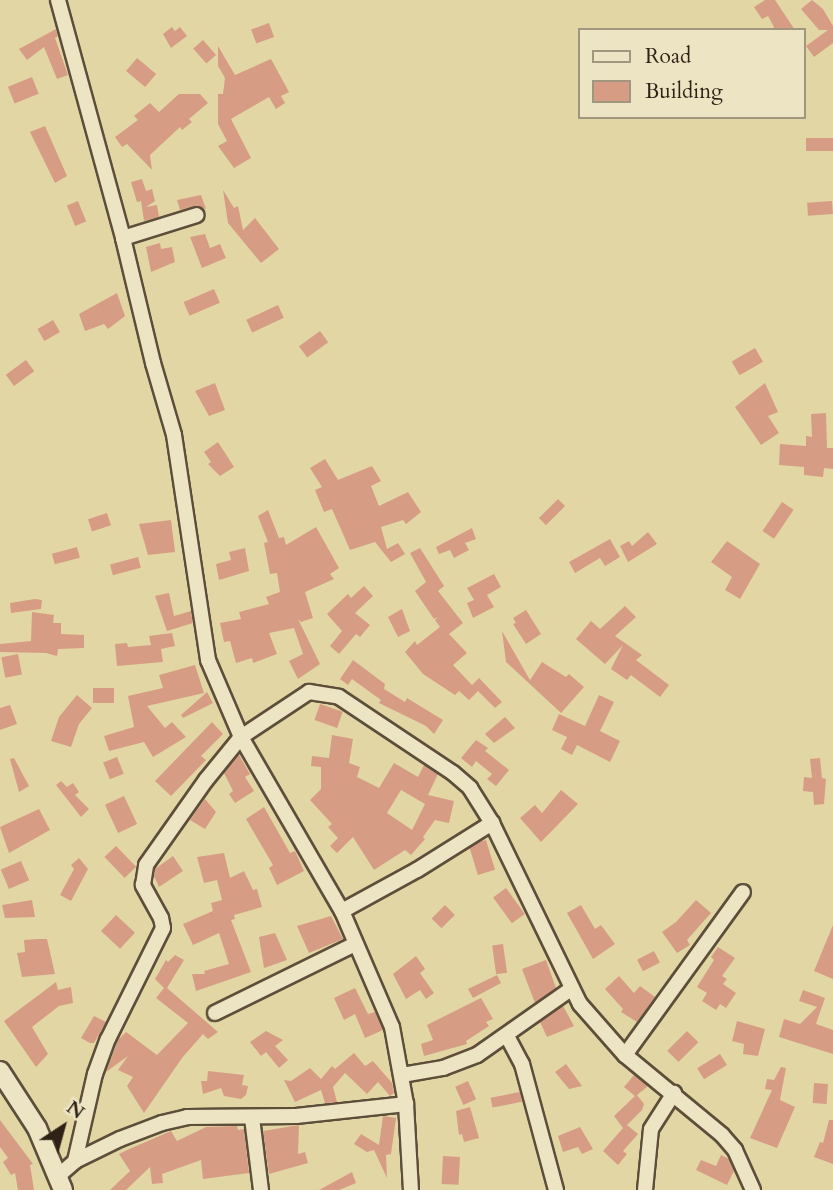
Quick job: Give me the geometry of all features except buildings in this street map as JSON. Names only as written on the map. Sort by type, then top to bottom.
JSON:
[{"type":"street","points":[[58,0],[174,435],[208,660],[241,737],[342,911],[392,1027],[406,1104],[411,1190]]},
{"type":"street","points":[[123,238],[197,215]]},
{"type":"street","points":[[61,1183],[75,1161],[95,1074],[108,1039],[163,929],[161,918],[143,885],[146,865],[206,780],[241,737],[309,692],[339,697],[453,772],[470,788],[492,823],[571,989],[598,1027],[625,1055],[705,1119],[735,1150],[753,1190]]},
{"type":"street","points":[[342,911],[417,870],[492,823]]},
{"type":"street","points":[[625,1055],[743,892]]},
{"type":"street","points":[[215,1013],[355,944]]},
{"type":"street","points":[[402,1075],[443,1068],[477,1055],[571,989]]},
{"type":"street","points":[[507,1036],[522,1064],[556,1190]]},
{"type":"street","points":[[0,1071],[37,1128],[61,1183]]},
{"type":"street","points":[[645,1190],[651,1129],[674,1093]]},
{"type":"street","points":[[75,1161],[162,1123],[187,1117],[252,1118],[406,1104]]},
{"type":"street","points":[[252,1118],[261,1190]]}]
